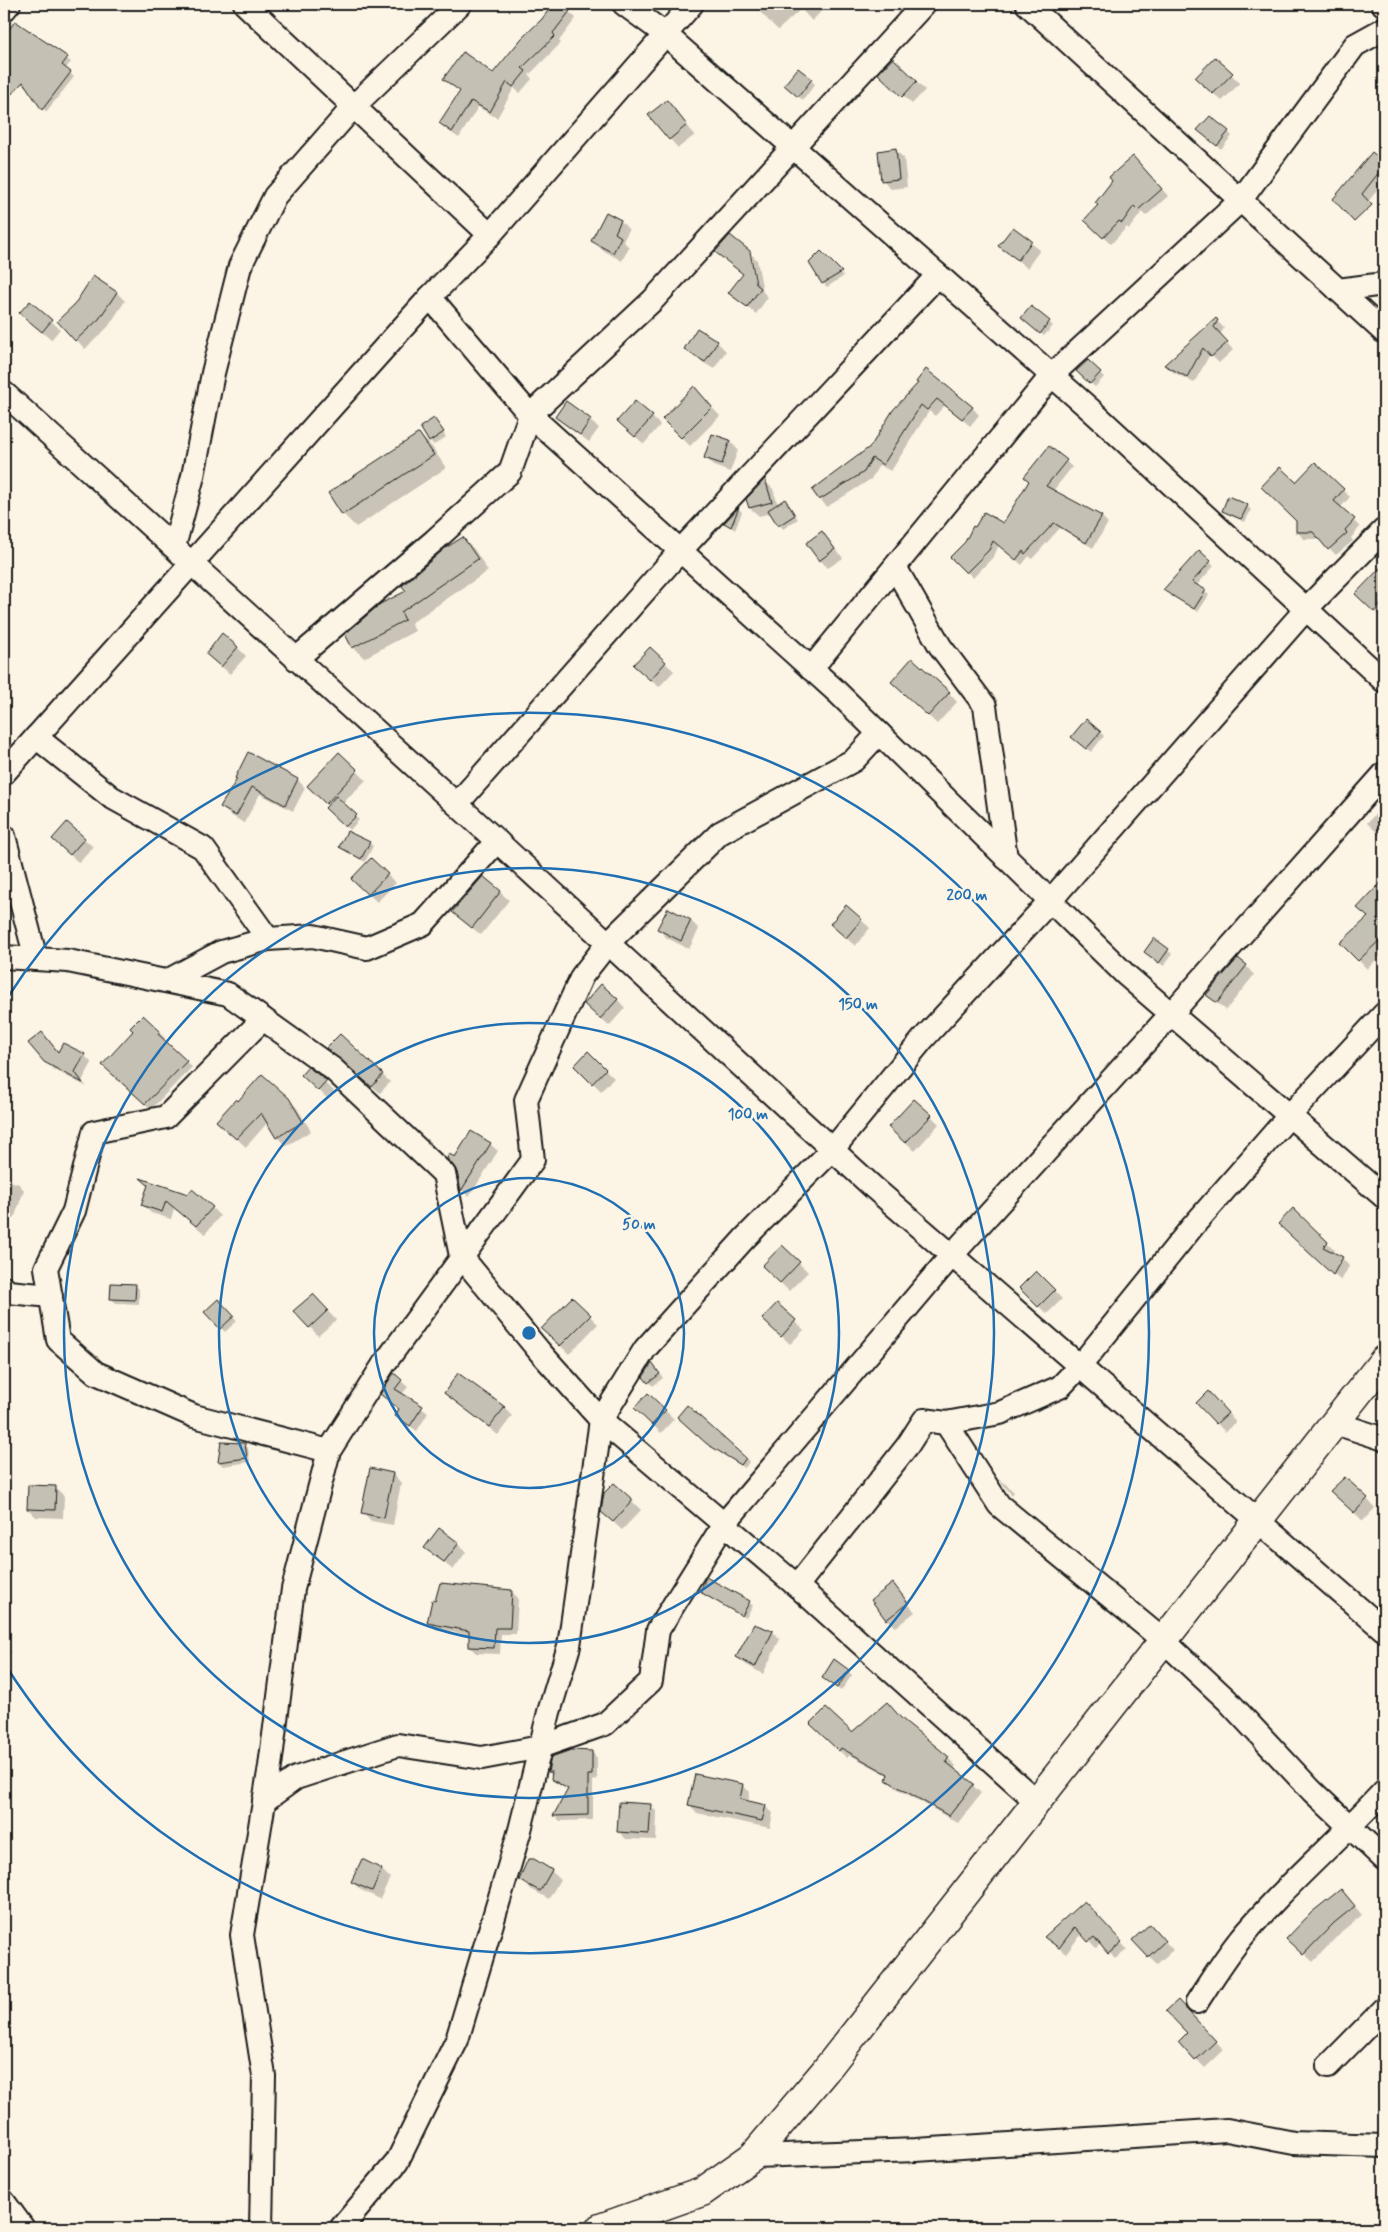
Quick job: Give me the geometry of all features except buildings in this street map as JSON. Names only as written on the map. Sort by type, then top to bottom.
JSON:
[{"type":"street","points":[[4,10],[8,4]]},
{"type":"street","points":[[245,4],[490,235]]},
{"type":"street","points":[[174,547],[193,476],[213,373],[240,266],[275,196],[354,106],[460,4]]},
{"type":"street","points":[[624,4],[665,34],[1052,375],[1384,681]]},
{"type":"street","points":[[4,773],[430,297],[490,235],[692,4]]},
{"type":"street","points":[[296,658],[435,540],[510,472],[530,415],[652,300],[924,4]]},
{"type":"street","points":[[1027,4],[1384,332]]},
{"type":"street","points":[[811,669],[1052,375],[1240,201],[1354,45],[1384,29]]},
{"type":"street","points":[[457,804],[680,551],[938,275]]},
{"type":"street","points":[[1338,290],[1384,284]]},
{"type":"street","points":[[430,297],[530,415],[811,669],[1126,975],[1384,1196]]},
{"type":"street","points":[[4,393],[497,840],[833,1149],[952,1255],[1384,1630]]},
{"type":"street","points":[[341,2228],[397,2162],[458,2040],[520,1830],[540,1747],[568,1646],[601,1420],[645,1348],[744,1239],[833,1149],[923,1039],[1050,901],[1306,609],[1384,530]]},
{"type":"street","points":[[895,567],[940,646],[985,706],[1006,858]]},
{"type":"street","points":[[261,2228],[264,2076],[242,1935],[264,1801],[292,1590],[329,1451],[384,1364],[422,1314],[461,1256],[533,1160],[526,1100],[582,976],[608,943],[720,833],[854,760],[879,733]]},
{"type":"street","points":[[36,737],[111,797],[203,848],[268,939]]},
{"type":"street","points":[[264,1801],[296,1778],[398,1745],[482,1758],[540,1747],[605,1724],[651,1681],[658,1630],[724,1524],[952,1255],[1171,1014],[1384,774]]},
{"type":"street","points":[[4,836],[36,959]]},
{"type":"street","points":[[167,981],[221,952],[268,939],[313,936],[367,948],[423,924],[497,840]]},
{"type":"street","points":[[4,957],[68,961],[228,994],[332,1069],[444,1174],[461,1256],[540,1352],[601,1420],[798,1586],[1037,1802]]},
{"type":"street","points":[[798,1586],[908,1445],[924,1420],[946,1423],[1000,1413],[1060,1387],[1080,1366],[1193,1226],[1290,1115],[1384,1014]]},
{"type":"street","points":[[263,1019],[166,1117],[94,1132],[74,1211],[46,1268],[58,1340],[96,1373],[194,1416],[329,1451]]},
{"type":"street","points":[[4,1288],[8,1292],[51,1296]]},
{"type":"street","points":[[600,2228],[702,2192],[753,2156],[824,2071],[1384,1360]]},
{"type":"street","points":[[946,1423],[999,1505],[1164,1641],[1226,1700],[1312,1791],[1384,1859]]},
{"type":"street","points":[[1335,1423],[1384,1439]]},
{"type":"street","points":[[1197,2002],[1238,1942],[1384,1791]]},
{"type":"street","points":[[1328,2066],[1384,2009]]},
{"type":"street","points":[[753,2156],[916,2150],[1226,2130],[1294,2143],[1384,2146]]},
{"type":"street","points":[[4,2202],[23,2228]]}]
